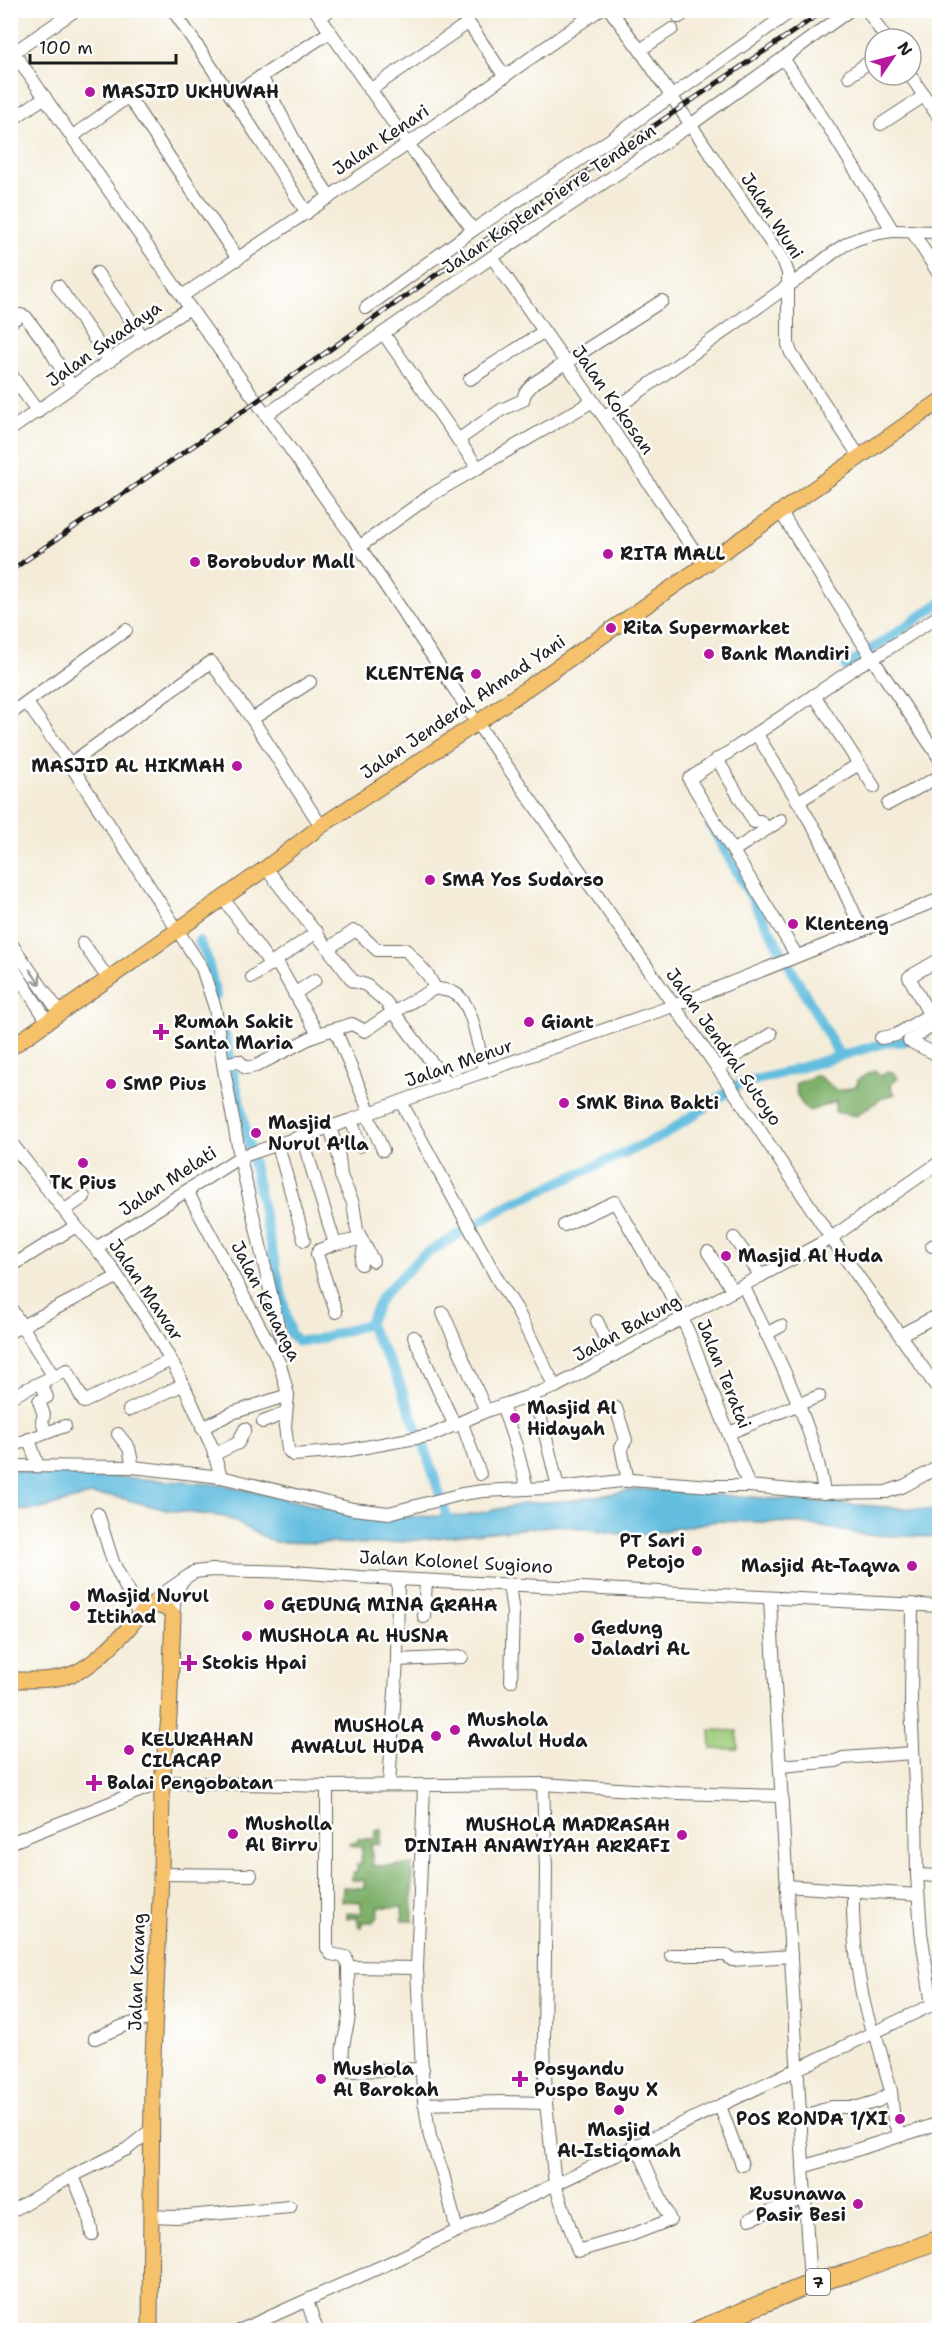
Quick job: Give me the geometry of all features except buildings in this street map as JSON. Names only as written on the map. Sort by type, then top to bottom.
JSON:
[{"type":"highway","name":"7","points":[[698,2331],[810,2284],[853,2272],[939,2239]]},
{"type":"main road","name":"Jalan Jenderal Ahmad Yani","points":[[10,1048],[224,898],[321,826],[477,723],[939,401]]},
{"type":"main road","name":"Jalan Kolonel Sugiono","points":[[10,1680],[53,1680],[74,1674],[98,1658],[152,1604]]},
{"type":"main road","points":[[152,1604],[166,1608],[173,1616]]},
{"type":"main road","name":"Jalan Karang","points":[[150,2331],[152,2192],[150,2157],[154,2017],[161,1874],[162,1782],[169,1717],[173,1616]]},
{"type":"street","points":[[12,50],[76,10]]},
{"type":"street","points":[[173,10],[307,213]]},
{"type":"street","points":[[460,10],[505,76]]},
{"type":"street","name":"Jalan Kenari","points":[[182,296],[408,144],[599,10]]},
{"type":"street","name":"Jalan Wuni","points":[[610,10],[640,50],[689,126],[784,262],[789,285],[788,344],[791,353],[860,456]]},
{"type":"street","points":[[366,308],[473,230],[611,138],[793,10]]},
{"type":"street","name":"Jalan Kapten Pierre Tendean","points":[[266,415],[492,257],[689,126],[850,10]]},
{"type":"street","points":[[867,10],[878,27]]},
{"type":"street","points":[[322,13],[330,32],[370,90],[473,230]]},
{"type":"street","points":[[370,90],[468,22]]},
{"type":"street","points":[[640,50],[672,29]]},
{"type":"street","points":[[231,96],[330,32]]},
{"type":"street","name":"Jalan Jendral Sutoyo","points":[[12,50],[359,547],[477,723],[788,1169],[831,1238],[939,1392]]},
{"type":"street","points":[[783,58],[893,231]]},
{"type":"street","points":[[849,76],[863,66]]},
{"type":"street","points":[[261,76],[302,154],[330,197]]},
{"type":"street","points":[[918,87],[939,119]]},
{"type":"street","points":[[881,124],[924,96]]},
{"type":"street","points":[[10,121],[45,97]]},
{"type":"street","points":[[73,136],[128,98],[238,259]]},
{"type":"street","points":[[912,231],[939,276]]},
{"type":"street","points":[[604,417],[789,285],[807,275],[846,244],[881,232],[939,232]]},
{"type":"street","name":"Jalan Kokosan","points":[[492,257],[704,565]]},
{"type":"street","points":[[97,273],[143,337]]},
{"type":"street","points":[[58,286],[110,361]]},
{"type":"street","points":[[458,440],[501,410],[523,400],[527,390],[534,383],[662,301]]},
{"type":"street","name":"Jalan Swadaya","points":[[10,430],[143,337],[190,308]]},
{"type":"street","points":[[10,322],[21,315],[26,317],[47,345],[72,387]]},
{"type":"street","points":[[470,379],[543,332]]},
{"type":"street","points":[[383,333],[478,468]]},
{"type":"street","points":[[10,373],[38,412]]},
{"type":"street","points":[[359,547],[431,495],[593,401]]},
{"type":"street","points":[[780,511],[869,654],[939,759]]},
{"type":"street","points":[[792,958],[733,851],[688,780],[814,695],[869,654],[939,615]]},
{"type":"street","points":[[10,714],[126,630]]},
{"type":"street","points":[[70,764],[211,662],[252,719],[321,826]]},
{"type":"street","points":[[252,719],[310,682]]},
{"type":"street","points":[[814,695],[874,787]]},
{"type":"street","name":"Jalan Melati","points":[[27,703],[70,764],[202,968],[211,992],[230,1063],[241,1156],[96,1248]]},
{"type":"street","points":[[756,733],[799,801],[823,845],[862,930]]},
{"type":"street","points":[[717,759],[754,822],[760,821],[767,829]]},
{"type":"street","points":[[799,801],[859,764]]},
{"type":"street","points":[[888,804],[939,776]]},
{"type":"street","points":[[733,851],[781,820]]},
{"type":"street","points":[[266,868],[353,981],[374,990],[448,1084]]},
{"type":"street","points":[[224,898],[273,963],[287,976],[294,994],[318,1034]]},
{"type":"street","name":"Jalan Menur","points":[[241,1156],[369,1114],[448,1084],[673,1006],[939,899]]},
{"type":"street","points":[[252,977],[317,932]]},
{"type":"street","points":[[329,948],[354,932],[358,932],[377,950],[404,950],[424,970],[435,988],[453,992],[462,1000],[468,1010],[480,1045],[479,1055],[484,1072]]},
{"type":"street","points":[[10,942],[54,1017]]},
{"type":"street","points":[[83,943],[109,980]]},
{"type":"street","points":[[900,1039],[936,1014],[909,977],[939,959]]},
{"type":"street","points":[[10,963],[54,1017]]},
{"type":"street","points":[[294,994],[315,980]]},
{"type":"street","points":[[230,1063],[246,1068],[256,1066],[318,1034],[352,1024],[365,1031],[412,999],[420,998],[435,988]]},
{"type":"street","points":[[335,1029],[383,1150]]},
{"type":"street","points":[[717,1068],[771,1034]]},
{"type":"street","points":[[881,1038],[900,1039],[939,1056]]},
{"type":"street","points":[[401,1102],[499,1282],[516,1308],[555,1386]]},
{"type":"street","points":[[351,1120],[360,1146]]},
{"type":"street","points":[[330,1127],[339,1157],[341,1176],[353,1203],[354,1220],[367,1263]]},
{"type":"street","points":[[302,1137],[335,1244]]},
{"type":"street","name":"Jalan Mawar","points":[[10,1141],[76,1226],[96,1248],[153,1329],[171,1360],[215,1454],[221,1477]]},
{"type":"street","points":[[278,1145],[304,1239]]},
{"type":"street","points":[[241,1156],[280,1334]]},
{"type":"street","name":"Jalan Bakung","points":[[413,1440],[432,1435],[486,1411],[555,1386],[831,1238],[937,1169]]},
{"type":"street","name":"Jalan Kenanga","points":[[187,1191],[280,1364],[288,1395],[286,1413],[288,1450],[293,1455],[319,1454],[413,1440]]},
{"type":"street","points":[[65,1210],[84,1197]]},
{"type":"street","name":"Jalan Teratai","points":[[564,1225],[615,1202],[654,1268],[663,1279],[729,1433],[748,1486]]},
{"type":"street","points":[[10,1267],[76,1226]]},
{"type":"street","points":[[734,1238],[760,1276]]},
{"type":"street","points":[[336,1312],[317,1254],[319,1250],[335,1244],[362,1242]]},
{"type":"street","points":[[708,1252],[738,1288],[766,1334],[810,1436],[821,1469],[824,1493]]},
{"type":"street","points":[[10,1332],[117,1276]]},
{"type":"street","points":[[10,1306],[54,1377]]},
{"type":"street","points":[[443,1314],[486,1411]]},
{"type":"street","points":[[900,1335],[939,1314]]},
{"type":"street","points":[[597,1321],[613,1356]]},
{"type":"street","points":[[766,1334],[781,1326]]},
{"type":"street","points":[[414,1337],[459,1424],[480,1474]]},
{"type":"street","points":[[10,1397],[68,1370],[84,1402],[171,1360]]},
{"type":"street","points":[[41,1383],[47,1396],[39,1401],[44,1415],[42,1421],[46,1433]]},
{"type":"street","points":[[129,1410],[182,1385]]},
{"type":"street","points":[[532,1394],[543,1426],[558,1487]]},
{"type":"street","points":[[202,1428],[232,1413],[288,1395]]},
{"type":"street","points":[[729,1433],[819,1396]]},
{"type":"street","points":[[502,1405],[527,1488]]},
{"type":"street","points":[[616,1408],[626,1440],[621,1448],[628,1481]]},
{"type":"street","points":[[264,1422],[286,1413]]},
{"type":"street","points":[[14,1445],[65,1426]]},
{"type":"street","points":[[215,1454],[238,1443],[245,1429]]},
{"type":"street","points":[[118,1434],[129,1448],[133,1467]]},
{"type":"street","points":[[29,1439],[38,1466]]},
{"type":"street","points":[[10,1466],[133,1467],[221,1477],[369,1512],[389,1513],[462,1494],[628,1481],[748,1486],[824,1493],[896,1490],[939,1466]]},
{"type":"street","points":[[98,1514],[113,1562],[140,1616]]},
{"type":"street","name":"Jalan Kolonel Sugiono","points":[[152,1604],[184,1577],[194,1572],[221,1570],[939,1606]]},
{"type":"street","points":[[173,1616],[175,1596],[184,1577]]},
{"type":"street","points":[[389,1784],[397,1660],[398,1579]]},
{"type":"street","points":[[424,1617],[426,1581]]},
{"type":"street","points":[[508,1584],[513,1613],[511,1681]]},
{"type":"street","points":[[770,1599],[810,2284]]},
{"type":"street","points":[[241,2331],[936,2003],[921,1932],[918,1895],[911,1705],[912,1604]]},
{"type":"street","points":[[397,1660],[462,1657]]},
{"type":"street","points":[[781,1766],[836,1761],[843,1758],[913,1753]]},
{"type":"street","points":[[10,1843],[162,1782],[327,1786],[543,1784],[677,1793],[782,1796]]},
{"type":"street","points":[[543,1784],[546,1870],[544,2040],[546,2103],[555,2184],[578,2251],[669,2221],[666,2208],[636,2144]]},
{"type":"street","points":[[424,1785],[417,1968],[424,2104],[430,2137],[444,2174],[457,2231]]},
{"type":"street","points":[[327,1786],[326,1946],[331,1954],[346,1956],[348,1967],[349,2018],[343,2039],[346,2068],[351,2071],[423,2069]]},
{"type":"street","points":[[161,1874],[251,1875]]},
{"type":"street","points":[[917,1875],[939,1876]]},
{"type":"street","points":[[786,1886],[918,1895]]},
{"type":"street","points":[[853,1890],[852,1913],[863,1993],[891,2092],[894,2122],[900,2135]]},
{"type":"street","points":[[671,1955],[726,1955],[732,1960],[791,1956]]},
{"type":"street","points":[[348,1967],[417,1968]]},
{"type":"street","points":[[95,2038],[123,2026],[154,2017]]},
{"type":"street","points":[[799,2118],[832,2107],[858,2108],[878,2101],[891,2092]]},
{"type":"street","points":[[424,2104],[546,2103]]},
{"type":"street","points":[[720,2106],[742,2165]]},
{"type":"street","points":[[803,2167],[939,2123]]},
{"type":"street","points":[[10,2212],[73,2176],[127,2149],[151,2130]]},
{"type":"street","points":[[127,2149],[150,2157]]},
{"type":"street","points":[[73,2176],[88,2213],[92,2234]]},
{"type":"street","points":[[750,2219],[804,2198]]},
{"type":"street","points":[[150,2216],[176,2217],[290,2207]]},
{"type":"street","points":[[307,2301],[317,2331]]},
{"type":"green space","points":[[875,1070],[880,1076],[893,1072],[898,1078],[891,1084],[895,1094],[884,1097],[856,1116],[835,1112],[836,1101],[810,1111],[804,1108],[797,1095],[795,1084],[817,1075],[838,1091],[856,1086],[857,1080]]},
{"type":"green space","points":[[710,1730],[737,1731],[738,1749],[711,1749]]},
{"type":"green space","points":[[382,1829],[380,1844],[371,1845],[373,1866],[412,1865],[413,1921],[403,1921],[402,1907],[379,1907],[378,1917],[373,1922],[362,1922],[362,1927],[359,1927],[357,1917],[347,1919],[347,1913],[361,1914],[361,1902],[342,1901],[343,1887],[364,1888],[364,1880],[352,1880],[353,1872],[357,1872],[357,1864],[361,1864],[362,1847],[349,1845],[358,1842],[358,1839],[376,1839],[376,1830]]},
{"type":"water","points":[[10,1469],[223,1485],[366,1517],[465,1516],[527,1503],[567,1501],[640,1489],[939,1511],[939,1537],[866,1535],[801,1523],[716,1521],[635,1536],[558,1525],[379,1544],[274,1542],[226,1517],[167,1510],[113,1496],[90,1495],[41,1509],[11,1511]]},
{"type":"waterway","points":[[846,667],[940,603]]},
{"type":"waterway","points":[[710,824],[840,1056]]},
{"type":"waterway","points":[[199,941],[207,957],[216,996]]},
{"type":"waterway","points":[[223,1026],[290,1333],[297,1341],[315,1340],[368,1324]]},
{"type":"waterway","points":[[450,1525],[424,1446],[396,1374],[368,1324],[383,1295],[422,1256],[507,1206],[664,1135],[741,1083],[888,1042],[903,1042],[915,1033]]},
{"type":"railway","points":[[10,571],[196,444],[484,241],[825,10]]},
{"type":"place","name":"MASJID UKHUWAH","points":[[90,92]]},
{"type":"place","name":"RITA MALL","points":[[608,554]]},
{"type":"place","name":"Borobudur Mall","points":[[195,562]]},
{"type":"place","name":"Rita Supermarket","points":[[611,628]]},
{"type":"place","name":"Bank Mandiri","points":[[709,654]]},
{"type":"place","name":"KLENTENG","points":[[476,674]]},
{"type":"place","name":"MASJID AL HIKMAH","points":[[237,766]]},
{"type":"place","name":"SMA Yos Sudarso","points":[[430,880]]},
{"type":"place","name":"Klenteng","points":[[793,924]]},
{"type":"place","name":"Giant","points":[[529,1022]]},
{"type":"place","name":"Rumah Sakit Santa Maria","points":[[161,1032]]},
{"type":"place","name":"SMP Pius","points":[[111,1084]]},
{"type":"place","name":"SMK Bina Bakti","points":[[564,1103]]},
{"type":"place","name":"Masjid Nurul A'lla","points":[[256,1133]]},
{"type":"place","name":"TK Pius","points":[[83,1163]]},
{"type":"place","name":"Masjid Al Huda","points":[[726,1256]]},
{"type":"place","name":"Masjid Al Hidayah","points":[[515,1418]]},
{"type":"place","name":"PT Sari Petojo","points":[[697,1551]]},
{"type":"place","name":"Masjid At-Taqwa","points":[[912,1566]]},
{"type":"place","name":"GEDUNG MINA GRAHA","points":[[269,1605]]},
{"type":"place","name":"Masjid Nurul Ittihad","points":[[75,1606]]},
{"type":"place","name":"MUSHOLA AL HUSNA","points":[[247,1636]]},
{"type":"place","name":"Gedung Jaladri AL","points":[[579,1638]]},
{"type":"place","name":"Stokis Hpai","points":[[189,1663]]},
{"type":"place","name":"Mushola Awalul Huda","points":[[455,1730]]},
{"type":"place","name":"MUSHOLA AWALUL HUDA","points":[[436,1736]]},
{"type":"place","name":"KELURAHAN CILACAP","points":[[129,1750]]},
{"type":"place","name":"Balai Pengobatan","points":[[94,1783]]},
{"type":"place","name":"Musholla Al Birru","points":[[233,1834]]},
{"type":"place","name":"MUSHOLA MADRASAH DINIAH ANAWIYAH ARRAFI","points":[[682,1835]]},
{"type":"place","name":"Mushola Al Barokah","points":[[321,2079]]},
{"type":"place","name":"Posyandu Puspo Bayu X","points":[[520,2079]]},
{"type":"place","name":"Masjid Al-Istiqomah","points":[[619,2110]]},
{"type":"place","name":"POS RONDA 1/XI","points":[[900,2119]]},
{"type":"place","name":"Rusunawa Pasir Besi","points":[[858,2204]]}]
